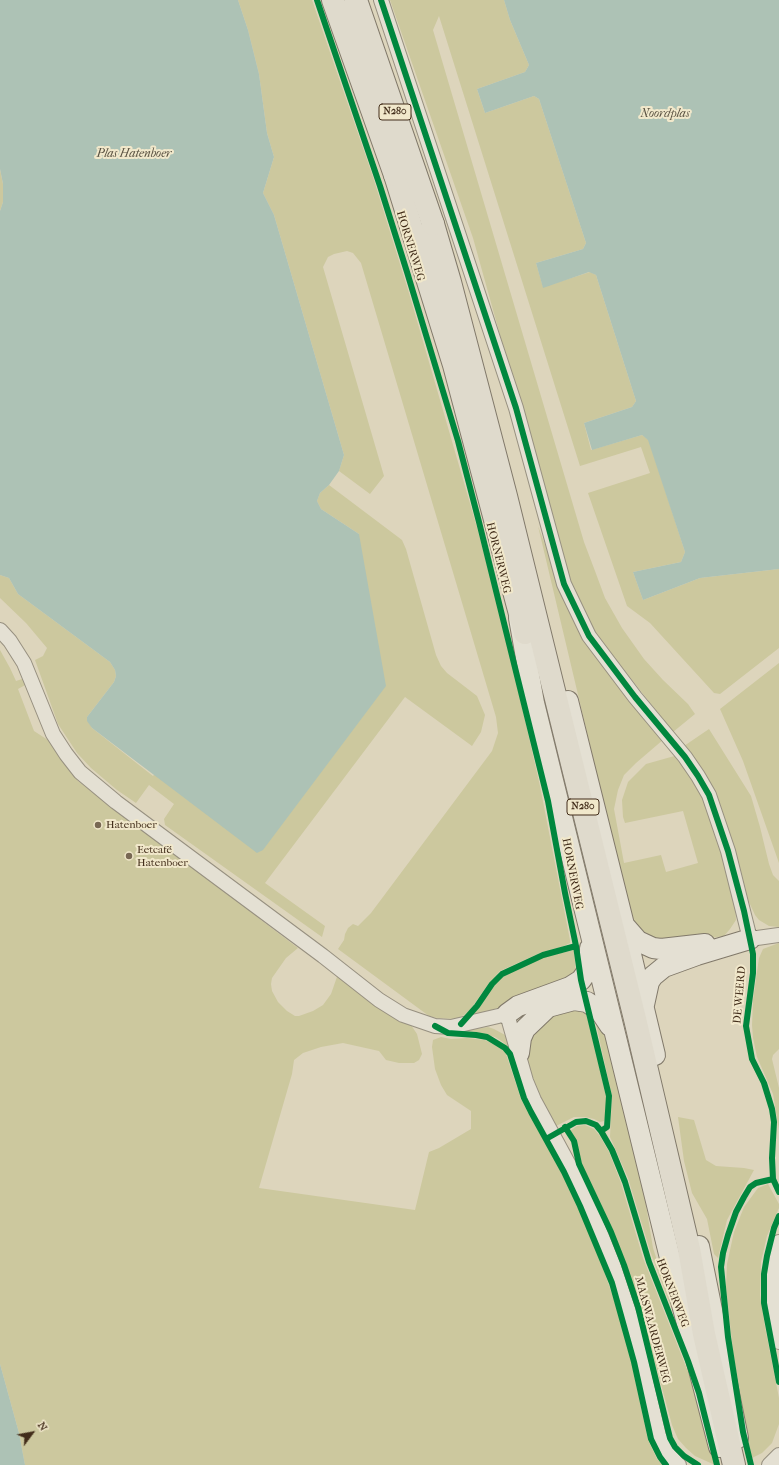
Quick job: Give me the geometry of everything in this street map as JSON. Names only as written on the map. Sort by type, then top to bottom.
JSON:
[{"type":"main road","name":"HORNERWEG","points":[[333,0],[395,175],[454,365],[548,718],[678,1250],[704,1334]]},
{"type":"main road","name":"HORNERWEG","points":[[356,0],[433,224],[450,282],[506,496],[690,1249],[704,1334],[734,1465]]},
{"type":"main road","name":"HORNERWEG","points":[[450,282],[493,407],[516,493],[644,1007],[697,1238],[727,1435],[723,1465]]},
{"type":"main road","name":"HORNERWEG","points":[[515,598],[534,704],[614,1035],[670,1258],[727,1435],[744,1465]]},
{"type":"main road","points":[[624,925],[638,941],[653,948],[661,949],[750,939]]},
{"type":"main road","points":[[507,1014],[518,1006],[570,987],[581,980],[590,963],[590,934]]},
{"type":"main road","points":[[644,1007],[649,982],[653,976],[664,967],[750,939]]},
{"type":"main road","points":[[507,1014],[520,1013],[574,1000],[587,1002],[600,1011],[614,1035]]},
{"type":"main road","points":[[519,1053],[521,1038],[525,1029],[548,1007]]},
{"type":"street","points":[[381,0],[516,408],[564,584],[590,636],[635,697],[686,757],[708,795],[728,852],[750,939],[779,936]]},
{"type":"street","points":[[0,630],[10,641],[24,663],[53,734],[66,754],[80,772],[116,802],[323,956],[379,1000],[403,1015],[435,1026],[451,1026],[507,1014]]},
{"type":"street","name":"MAASWAARDERWEG","points":[[507,1014],[526,1081],[534,1100],[590,1207],[613,1264],[632,1321],[644,1366],[659,1436],[669,1455],[679,1465]]},
{"type":"street","points":[[779,1242],[772,1273],[774,1316],[779,1342]]},
{"type":"street","points":[[769,1465],[779,1455]]},
{"type":"shaded area","points":[[238,0],[312,0],[373,177],[409,293],[478,531],[510,654],[540,786],[570,943],[542,952],[500,971],[489,983],[470,1010],[456,1019],[429,1016],[338,949],[344,940],[348,928],[353,924],[358,926],[371,913],[492,751],[498,733],[496,717],[361,263],[353,253],[347,251],[328,257],[323,267],[384,476],[370,494],[339,471],[344,455],[274,215],[263,193],[274,157],[267,133],[259,74],[248,30]]},
{"type":"shaded area","points":[[390,0],[504,0],[510,20],[529,65],[525,72],[477,89],[485,113],[534,96],[539,99],[586,243],[583,249],[536,263],[543,287],[590,272],[596,275],[636,401],[632,407],[584,423],[591,450],[642,435],[649,440],[685,552],[681,562],[633,572],[643,600],[700,578],[779,569],[779,648],[720,694],[714,693],[650,623],[627,606],[588,493],[650,473],[641,447],[580,466],[439,16],[433,30],[584,542],[605,598],[622,628],[644,659],[688,704],[695,714],[673,732],[592,629],[576,597],[566,572],[473,238]]},
{"type":"shaded area","points":[[0,169],[3,184],[3,202],[0,211]]},
{"type":"shaded area","points":[[329,485],[402,540],[406,549],[436,655],[441,666],[447,673],[477,696],[485,715],[481,732],[472,746],[405,697],[265,883],[325,926],[322,937],[165,825],[164,819],[174,804],[149,785],[136,803],[117,790],[91,768],[77,753],[58,724],[35,660],[43,656],[47,648],[26,623],[0,598],[0,575],[9,578],[18,594],[110,662],[115,670],[116,676],[114,682],[87,717],[92,728],[153,776],[359,534],[321,509],[317,501],[318,498],[320,493]]},
{"type":"shaded area","points":[[538,526],[555,571],[664,739],[624,775],[618,790],[614,809],[624,863],[661,855],[666,872],[698,863],[683,811],[625,823],[623,817],[622,800],[628,782],[646,764],[678,755],[704,798],[715,828],[735,903],[736,920],[724,936],[704,939],[648,940],[631,918]]},
{"type":"shaded area","points":[[0,650],[16,681],[25,678],[27,684],[18,689],[34,731],[51,742],[78,781],[205,875],[298,948],[286,958],[272,978],[272,991],[278,1002],[287,1011],[295,1016],[299,1016],[313,1011],[323,1005],[331,994],[338,974],[394,1018],[411,1025],[417,1034],[422,1054],[419,1060],[414,1063],[399,1063],[386,1060],[379,1051],[343,1043],[321,1047],[303,1053],[294,1060],[292,1074],[259,1188],[415,1210],[429,1152],[439,1148],[471,1129],[471,1111],[447,1095],[441,1085],[435,1069],[432,1047],[433,1040],[441,1037],[451,1039],[467,1038],[485,1040],[501,1048],[506,1054],[521,1099],[563,1175],[596,1248],[628,1347],[648,1440],[657,1459],[663,1465],[25,1465],[19,1433],[0,1364]]},
{"type":"shaded area","points":[[779,663],[779,863],[743,761],[720,709]]},
{"type":"shaded area","points":[[709,729],[751,796],[769,864],[773,875],[779,881],[779,927],[769,926],[759,920],[755,915],[739,871],[720,804],[709,782],[684,746]]},
{"type":"shaded area","points":[[779,943],[779,1049],[773,1055],[772,1059],[779,1088],[779,1130],[773,1094],[757,1057],[752,1025],[753,1000],[759,958],[763,949]]},
{"type":"shaded area","points":[[574,950],[576,972],[570,980],[525,999],[470,1017],[479,1008],[495,983],[503,976],[544,957]]},
{"type":"shaded area","points":[[578,1010],[587,1014],[606,1096],[606,1115],[604,1121],[600,1122],[585,1117],[574,1117],[556,1126],[535,1087],[525,1057],[526,1038],[547,1015]]},
{"type":"shaded area","points":[[594,1015],[605,1030],[646,1205],[653,1248],[670,1300],[698,1376],[650,1251],[628,1178],[610,1137],[612,1096]]},
{"type":"shaded area","points":[[488,1027],[505,1035],[513,1053],[503,1042],[495,1037],[476,1032],[463,1031]]},
{"type":"shaded area","points":[[678,1117],[694,1120],[706,1160],[716,1166],[754,1170],[727,1220],[718,1258],[714,1254],[707,1219],[692,1193],[684,1161]]},
{"type":"shaded area","points":[[585,1125],[594,1129],[600,1136],[609,1152],[621,1183],[643,1258],[694,1387],[715,1465],[695,1456],[686,1448],[678,1439],[672,1425],[643,1318],[631,1281],[601,1204],[582,1165],[576,1141],[570,1131],[577,1126]]},
{"type":"shaded area","points":[[768,1184],[779,1204],[779,1208],[767,1236],[761,1262],[760,1295],[779,1398],[779,1424],[772,1443],[762,1453],[752,1458],[733,1351],[726,1287],[727,1264],[734,1232],[744,1207],[758,1188]]},
{"type":"water","name":"Plas Hatenboer","points":[[0,0],[238,0],[248,30],[259,74],[267,133],[274,157],[263,193],[274,215],[344,455],[339,471],[329,485],[320,493],[317,501],[321,509],[359,534],[386,686],[263,850],[257,853],[92,728],[87,721],[87,717],[114,682],[116,676],[115,670],[110,662],[18,594],[9,578],[0,575],[0,211],[3,202],[3,184],[0,169]]},
{"type":"water","name":"Noordplas","points":[[504,0],[779,0],[779,569],[700,578],[643,600],[633,572],[681,562],[685,552],[648,440],[642,435],[592,450],[584,423],[632,407],[636,401],[596,275],[589,272],[543,288],[536,263],[583,249],[586,243],[539,99],[534,96],[485,113],[477,89],[525,72],[529,65],[510,20]]},
{"type":"water","points":[[0,1364],[19,1433],[25,1465],[0,1465]]},
{"type":"cycle path","points":[[317,0],[380,186],[407,272],[458,441],[479,522],[548,801],[576,946],[581,980],[609,1096],[607,1127],[601,1131]]},
{"type":"cycle path","name":"DE WEERD","points":[[381,0],[516,408],[564,584],[589,636],[635,697],[685,757],[698,776],[709,795],[728,851],[744,911],[753,954],[753,973],[746,1026],[752,1059],[764,1083],[772,1109],[774,1122],[772,1158],[773,1179],[779,1192]]},
{"type":"cycle path","points":[[461,1024],[477,1006],[492,984],[502,974],[543,955],[576,946]]},
{"type":"cycle path","points":[[435,1026],[448,1033],[487,1037],[505,1048],[510,1054],[524,1098],[564,1172],[612,1283],[634,1362],[651,1439],[666,1465]]},
{"type":"cycle path","points":[[546,1139],[576,1122],[586,1121],[596,1125],[612,1150],[625,1182],[649,1262],[699,1393],[717,1465]]},
{"type":"cycle path","points":[[565,1127],[574,1141],[579,1164],[611,1232],[624,1265],[638,1307],[670,1438],[675,1447],[684,1456],[698,1465]]},
{"type":"cycle path","points":[[751,1465],[743,1432],[728,1337],[721,1267],[728,1235],[736,1212],[744,1197],[750,1187],[756,1183],[773,1179]]},
{"type":"cycle path","points":[[779,1216],[774,1228],[764,1274],[764,1303],[779,1382]]},
{"type":"place","name":"Hatenboer","points":[[98,825]]},
{"type":"place","name":"Eetcafé Hatenboer","points":[[129,856]]}]
